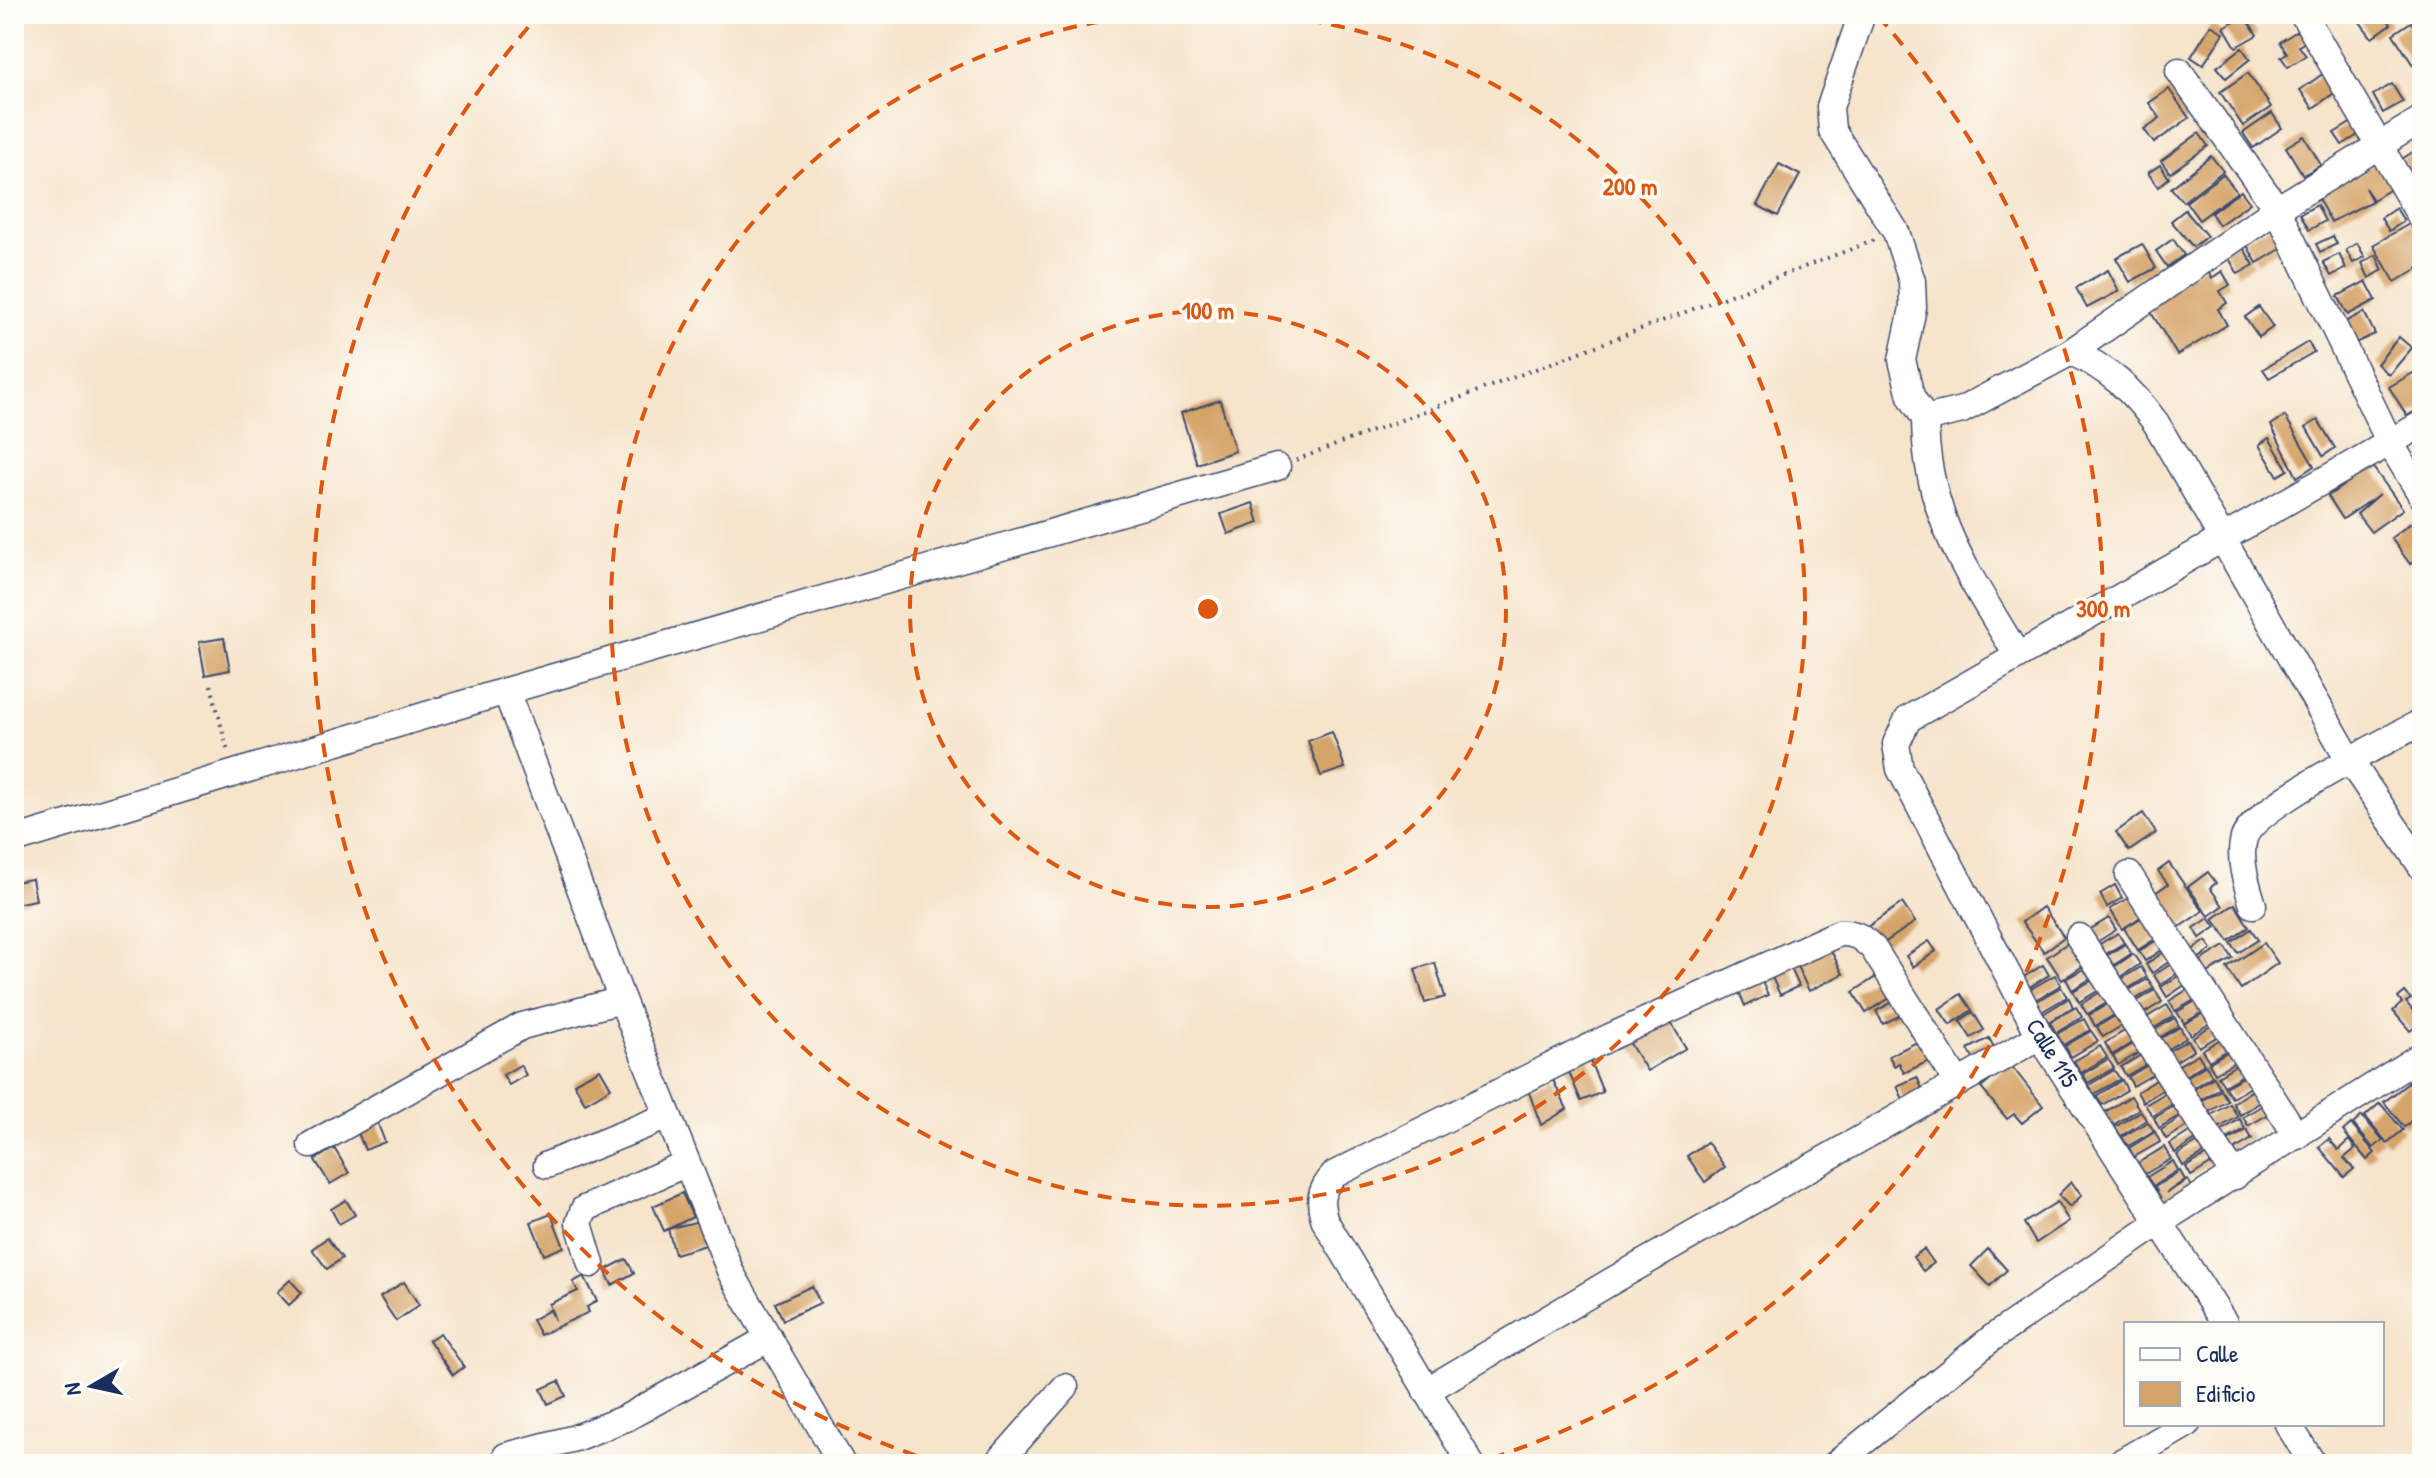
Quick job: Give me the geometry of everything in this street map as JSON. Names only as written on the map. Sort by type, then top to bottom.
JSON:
[{"type":"street","points":[[1862,14],[1830,107],[1832,130],[1896,232],[1912,281],[1913,308],[1902,360],[1911,396],[1925,419],[1925,461],[1949,541],[2017,655],[2422,424]]},
{"type":"street","points":[[2303,14],[2422,219]]},
{"type":"street","points":[[2179,71],[2277,209],[2390,443],[2422,496]]},
{"type":"street","points":[[1925,419],[1962,410],[2071,352],[2277,209],[2422,119]]},
{"type":"street","points":[[2071,352],[2096,363],[2136,395],[2350,761],[2422,867]]},
{"type":"street","points":[[14,840],[506,691],[1277,467]]},
{"type":"street","name":"Calle 115","points":[[2017,655],[1908,719],[1896,744],[1900,769],[2040,1036],[2224,1322]]},
{"type":"street","points":[[506,691],[622,1000],[731,1273],[842,1464]]},
{"type":"street","points":[[2253,905],[2242,851],[2250,827],[2350,761],[2422,722]]},
{"type":"street","points":[[2129,875],[2297,1136]]},
{"type":"street","points":[[1471,1464],[1325,1221],[1320,1206],[1322,1188],[1335,1174],[1610,1037],[1839,933],[1850,932],[1873,948],[1958,1083]]},
{"type":"street","points":[[2079,937],[2235,1176]]},
{"type":"street","points":[[311,1145],[522,1026],[622,1000]]},
{"type":"street","points":[[1426,1391],[2040,1036]]},
{"type":"street","points":[[1836,1464],[1981,1346],[2160,1222],[2422,1055]]},
{"type":"street","points":[[547,1165],[668,1116]]},
{"type":"street","points":[[591,1264],[579,1223],[584,1209],[687,1163]]},
{"type":"street","points":[[506,1456],[575,1438],[626,1418],[769,1338]]},
{"type":"street","points":[[997,1464],[1065,1387]]},
{"type":"street","points":[[2118,1464],[2184,1426]]},
{"type":"street","points":[[2289,1426],[2313,1464]]},
{"type":"path","points":[[1277,467],[1896,232]]},
{"type":"path","points":[[211,685],[234,775]]},
{"type":"building","points":[[2354,14],[2383,14],[2391,24],[2372,38]]},
{"type":"building","points":[[2245,15],[2257,35],[2236,47],[2224,27]]},
{"type":"building","points":[[2411,22],[2422,39],[2422,79],[2393,34]]},
{"type":"building","points":[[2211,25],[2224,33],[2203,65],[2191,57]]},
{"type":"building","points":[[2300,29],[2308,40],[2299,46],[2306,56],[2288,67],[2281,57],[2287,53],[2280,42]]},
{"type":"building","points":[[2242,48],[2250,59],[2226,78],[2217,67]]},
{"type":"building","points":[[2248,73],[2271,107],[2243,126],[2220,92]]},
{"type":"building","points":[[2324,73],[2337,91],[2313,108],[2300,90]]},
{"type":"building","points":[[2392,84],[2403,102],[2383,113],[2373,95]]},
{"type":"building","points":[[2169,89],[2189,118],[2154,143],[2144,129],[2160,118],[2149,103]]},
{"type":"building","points":[[2272,113],[2282,128],[2253,148],[2243,133]]},
{"type":"building","points":[[2354,121],[2361,133],[2342,145],[2334,133]]},
{"type":"building","points":[[2199,133],[2208,146],[2170,173],[2161,161]]},
{"type":"building","points":[[2304,136],[2321,165],[2303,175],[2286,147]]},
{"type":"building","points":[[2422,146],[2422,165],[2411,173],[2402,159]]},
{"type":"building","points":[[2211,156],[2223,171],[2183,202],[2171,188]]},
{"type":"building","points":[[2378,161],[2394,187],[2373,200],[2365,188],[2372,201],[2331,222],[2316,195]]},
{"type":"building","points":[[1779,164],[1800,175],[1778,216],[1757,205]]},
{"type":"building","points":[[2160,165],[2169,178],[2158,187],[2148,173]]},
{"type":"building","points":[[2223,174],[2237,192],[2199,220],[2186,202]]},
{"type":"building","points":[[2241,191],[2250,203],[2219,225],[2211,213]]},
{"type":"building","points":[[2317,205],[2325,221],[2309,230],[2300,214]]},
{"type":"building","points":[[2396,208],[2404,221],[2389,231],[2381,218]]},
{"type":"building","points":[[2185,210],[2207,236],[2193,247],[2171,221]]},
{"type":"building","points":[[2411,223],[2422,240],[2422,266],[2395,282],[2373,245]]},
{"type":"building","points":[[2271,225],[2284,247],[2257,263],[2244,240]]},
{"type":"building","points":[[2333,236],[2337,244],[2320,252],[2316,244]]},
{"type":"building","points":[[2173,239],[2184,255],[2167,267],[2156,251]]},
{"type":"building","points":[[2239,241],[2254,265],[2238,274],[2224,250]]},
{"type":"building","points":[[2357,243],[2365,257],[2353,263],[2346,250]]},
{"type":"building","points":[[2142,244],[2156,268],[2130,282],[2116,258]]},
{"type":"building","points":[[2339,254],[2346,268],[2331,276],[2323,262]]},
{"type":"building","points":[[2376,255],[2383,270],[2369,278],[2362,263]]},
{"type":"building","points":[[2204,265],[2212,278],[2222,271],[2230,285],[2220,291],[2227,303],[2218,309],[2227,325],[2177,355],[2146,304]]},
{"type":"building","points":[[2108,270],[2119,291],[2087,308],[2076,288]]},
{"type":"building","points":[[2366,281],[2376,300],[2348,315],[2338,296]]},
{"type":"building","points":[[2259,307],[2273,327],[2259,337],[2245,317]]},
{"type":"building","points":[[2364,312],[2375,334],[2351,345],[2341,324]]},
{"type":"building","points":[[2399,337],[2412,348],[2389,375],[2377,364]]},
{"type":"building","points":[[2308,342],[2314,352],[2269,378],[2263,369]]},
{"type":"building","points":[[2413,373],[2422,388],[2422,407],[2407,416],[2389,387]]},
{"type":"building","points":[[1220,400],[1235,451],[1197,464],[1181,413]]},
{"type":"building","points":[[2285,416],[2314,466],[2297,477],[2271,425]]},
{"type":"building","points":[[2318,420],[2335,448],[2323,456],[2306,427]]},
{"type":"building","points":[[2269,438],[2288,470],[2278,476],[2259,445]]},
{"type":"building","points":[[2372,466],[2403,509],[2371,532],[2357,514],[2380,494],[2343,519],[2328,496]]},
{"type":"building","points":[[1253,503],[1259,523],[1228,534],[1221,514]]},
{"type":"building","points":[[2411,523],[2422,539],[2422,555],[2410,564],[2391,538]]},
{"type":"building","points":[[224,638],[230,670],[205,675],[199,642]]},
{"type":"building","points":[[1332,732],[1345,768],[1321,776],[1308,741]]},
{"type":"building","points":[[2143,813],[2156,833],[2129,851],[2116,832]]},
{"type":"building","points":[[2169,863],[2203,911],[2175,930],[2152,895],[2168,884],[2158,871]]},
{"type":"building","points":[[2208,872],[2216,883],[2210,888],[2223,906],[2209,916],[2188,887]]},
{"type":"building","points":[[32,879],[36,900],[14,904],[14,882]]},
{"type":"building","points":[[2115,885],[2122,898],[2107,907],[2100,894]]},
{"type":"building","points":[[2135,894],[2147,913],[2122,929],[2110,909]]},
{"type":"building","points":[[1902,903],[1915,922],[1875,949],[1863,930]]},
{"type":"building","points":[[2235,904],[2249,927],[2229,941],[2213,919]]},
{"type":"building","points":[[2043,907],[2064,937],[2044,952],[2022,922]]},
{"type":"building","points":[[2150,913],[2163,934],[2138,950],[2124,928]]},
{"type":"building","points":[[2109,918],[2116,930],[2092,945],[2084,933]]},
{"type":"building","points":[[2209,918],[2216,927],[2200,938],[2194,928]]},
{"type":"building","points":[[2251,929],[2258,940],[2238,953],[2231,943]]},
{"type":"building","points":[[2118,933],[2124,943],[2099,958],[2093,948]]},
{"type":"building","points":[[2164,936],[2170,945],[2145,961],[2139,951]]},
{"type":"building","points":[[2075,938],[2090,961],[2062,980],[2047,957]]},
{"type":"building","points":[[1826,941],[1843,974],[1809,991],[1793,958]]},
{"type":"building","points":[[1929,941],[1936,951],[1913,967],[1906,956]]},
{"type":"building","points":[[2206,941],[2212,949],[2195,961],[2189,952]]},
{"type":"building","points":[[2264,943],[2278,963],[2241,989],[2227,968]]},
{"type":"building","points":[[2125,944],[2131,954],[2106,970],[2100,960]]},
{"type":"building","points":[[2225,946],[2233,959],[2204,975],[2197,963]]},
{"type":"building","points":[[2172,947],[2178,956],[2152,973],[2146,964]]},
{"type":"building","points":[[2133,954],[2140,964],[2114,982],[2107,972]]},
{"type":"building","points":[[2179,959],[2185,968],[2160,985],[2154,975]]},
{"type":"building","points":[[1435,963],[1445,997],[1425,1003],[1415,969]]},
{"type":"building","points":[[2092,964],[2098,974],[2072,990],[2066,979]]},
{"type":"building","points":[[2043,965],[2049,975],[2028,988],[2022,978]]},
{"type":"building","points":[[1790,966],[1799,986],[1780,995],[1771,975]]},
{"type":"building","points":[[2141,967],[2147,977],[2121,993],[2115,983]]},
{"type":"building","points":[[2186,971],[2192,980],[2167,997],[2161,987]]},
{"type":"building","points":[[1882,973],[1896,994],[1866,1013],[1853,992]]},
{"type":"building","points":[[2055,975],[2061,985],[2035,1000],[2029,990]]},
{"type":"building","points":[[2100,976],[2106,986],[2079,1002],[2073,991]]},
{"type":"building","points":[[1760,977],[1768,995],[1745,1006],[1737,988]]},
{"type":"building","points":[[2148,979],[2154,988],[2128,1004],[2122,994]]},
{"type":"building","points":[[2195,985],[2201,996],[2175,1011],[2169,1001]]},
{"type":"building","points":[[2061,987],[2067,997],[2041,1012],[2035,1002]]},
{"type":"building","points":[[2107,988],[2114,999],[2087,1014],[2081,1004]]},
{"type":"building","points":[[2155,990],[2162,1002],[2136,1018],[2129,1006]]},
{"type":"building","points":[[2405,992],[2411,999],[2406,1002],[2422,1022],[2410,1031],[2393,1011],[2402,1003],[2398,998]]},
{"type":"building","points":[[1961,994],[1972,1010],[1950,1025],[1939,1009]]},
{"type":"building","points":[[2203,997],[2210,1008],[2184,1023],[2177,1012]]},
{"type":"building","points":[[2069,998],[2073,1007],[2048,1022],[2043,1014]]},
{"type":"building","points":[[1898,999],[1905,1013],[1883,1024],[1876,1011]]},
{"type":"building","points":[[2115,1000],[2121,1011],[2095,1026],[2089,1015]]},
{"type":"building","points":[[2167,1005],[2174,1016],[2146,1033],[2139,1022]]},
{"type":"building","points":[[2076,1007],[2082,1017],[2056,1033],[2050,1022]]},
{"type":"building","points":[[2211,1009],[2217,1019],[2191,1035],[2184,1024]]},
{"type":"building","points":[[1973,1012],[1984,1030],[1971,1038],[1960,1021]]},
{"type":"building","points":[[2122,1012],[2128,1022],[2103,1037],[2097,1027]]},
{"type":"building","points":[[1668,1018],[1686,1048],[1647,1071],[1629,1042]]},
{"type":"building","points":[[2175,1018],[2179,1026],[2152,1042],[2147,1034]]},
{"type":"building","points":[[2084,1019],[2090,1030],[2063,1045],[2057,1034]]},
{"type":"building","points":[[2219,1021],[2225,1032],[2199,1047],[2193,1037]]},
{"type":"building","points":[[2131,1027],[2138,1039],[2112,1055],[2105,1043]]},
{"type":"building","points":[[2180,1027],[2186,1038],[2159,1054],[2153,1043]]},
{"type":"building","points":[[2091,1031],[2098,1041],[2071,1057],[2065,1046]]},
{"type":"building","points":[[2228,1035],[2235,1045],[2209,1061],[2202,1050]]},
{"type":"building","points":[[1989,1038],[1998,1055],[1978,1067],[1968,1049]]},
{"type":"building","points":[[1923,1039],[1933,1059],[1904,1073],[1899,1063],[1894,1066],[1889,1056]]},
{"type":"building","points":[[2188,1040],[2194,1050],[2168,1066],[2162,1055]]},
{"type":"building","points":[[2138,1041],[2144,1050],[2118,1065],[2113,1056]]},
{"type":"building","points":[[2100,1046],[2107,1057],[2081,1073],[2074,1061]]},
{"type":"building","points":[[2235,1047],[2242,1058],[2215,1073],[2209,1063]]},
{"type":"building","points":[[2146,1052],[2152,1061],[2126,1076],[2121,1067]]},
{"type":"building","points":[[1587,1054],[1603,1092],[1581,1101],[1565,1063]]},
{"type":"building","points":[[2198,1054],[2204,1064],[2178,1080],[2172,1069]]},
{"type":"building","points":[[2108,1059],[2114,1068],[2088,1083],[2083,1074]]},
{"type":"building","points":[[2244,1060],[2250,1071],[2224,1086],[2218,1076]]},
{"type":"building","points":[[2153,1062],[2159,1071],[2133,1086],[2128,1077]]},
{"type":"building","points":[[2010,1064],[2043,1106],[2022,1123],[2014,1114],[2007,1119],[1981,1088]]},
{"type":"building","points":[[520,1065],[526,1075],[509,1085],[503,1075]]},
{"type":"building","points":[[2206,1065],[2212,1076],[2186,1092],[2180,1081]]},
{"type":"building","points":[[600,1069],[611,1088],[585,1103],[574,1083]]},
{"type":"building","points":[[2114,1070],[2120,1079],[2094,1094],[2089,1085]]},
{"type":"building","points":[[2252,1072],[2258,1082],[2232,1098],[2225,1087]]},
{"type":"building","points":[[1551,1076],[1567,1109],[1541,1125],[1527,1087]]},
{"type":"building","points":[[2163,1076],[2169,1086],[2143,1102],[2137,1092]]},
{"type":"building","points":[[1917,1077],[1927,1100],[1907,1108],[1897,1086]]},
{"type":"building","points":[[2214,1077],[2220,1088],[2194,1104],[2188,1093]]},
{"type":"building","points":[[2416,1077],[2422,1084],[2422,1112],[2404,1127],[2384,1102]]},
{"type":"building","points":[[2122,1080],[2127,1090],[2102,1105],[2096,1096]]},
{"type":"building","points":[[2259,1086],[2267,1098],[2240,1115],[2233,1103]]},
{"type":"building","points":[[2172,1089],[2179,1100],[2153,1116],[2145,1105]]},
{"type":"building","points":[[2221,1090],[2228,1101],[2201,1116],[2195,1105]]},
{"type":"building","points":[[2131,1096],[2139,1109],[2113,1125],[2105,1112]]},
{"type":"building","points":[[2268,1102],[2274,1111],[2248,1126],[2243,1117]]},
{"type":"building","points":[[2179,1103],[2185,1112],[2159,1128],[2154,1118]]},
{"type":"building","points":[[2380,1103],[2403,1130],[2387,1143],[2365,1116]]},
{"type":"building","points":[[2230,1104],[2238,1117],[2213,1131],[2205,1119]]},
{"type":"building","points":[[2141,1111],[2146,1120],[2121,1136],[2115,1127]]},
{"type":"building","points":[[2186,1114],[2192,1123],[2166,1139],[2161,1130]]},
{"type":"building","points":[[2362,1116],[2383,1140],[2373,1148],[2353,1124]]},
{"type":"building","points":[[376,1119],[385,1142],[365,1150],[356,1128]]},
{"type":"building","points":[[2240,1119],[2245,1129],[2219,1144],[2214,1135]]},
{"type":"building","points":[[2148,1122],[2154,1131],[2128,1146],[2122,1137]]},
{"type":"building","points":[[2351,1124],[2375,1153],[2367,1160],[2343,1131]]},
{"type":"building","points":[[2196,1128],[2201,1137],[2175,1153],[2170,1144]]},
{"type":"building","points":[[2247,1130],[2252,1139],[2227,1154],[2221,1145]]},
{"type":"building","points":[[2155,1132],[2160,1142],[2134,1157],[2129,1148]]},
{"type":"building","points":[[2203,1139],[2210,1150],[2183,1166],[2177,1155]]},
{"type":"building","points":[[2329,1139],[2338,1150],[2349,1140],[2355,1149],[2344,1158],[2354,1169],[2344,1177],[2319,1147]]},
{"type":"building","points":[[1707,1142],[1725,1167],[1705,1182],[1687,1156]]},
{"type":"building","points":[[2164,1147],[2171,1159],[2145,1174],[2138,1163]]},
{"type":"building","points":[[334,1148],[349,1173],[330,1184],[315,1160]]},
{"type":"building","points":[[2212,1152],[2217,1160],[2191,1176],[2186,1167]]},
{"type":"building","points":[[2173,1161],[2178,1170],[2153,1186],[2147,1177]]},
{"type":"building","points":[[2180,1171],[2185,1180],[2166,1193],[2188,1180],[2195,1193],[2165,1210],[2155,1187]]},
{"type":"building","points":[[2071,1182],[2082,1195],[2070,1207],[2058,1195]]},
{"type":"building","points":[[682,1193],[693,1217],[664,1231],[653,1206]]},
{"type":"building","points":[[346,1200],[355,1215],[339,1224],[331,1209]]},
{"type":"building","points":[[2057,1202],[2069,1221],[2036,1243],[2024,1223]]},
{"type":"building","points":[[551,1214],[564,1247],[544,1255],[531,1222]]},
{"type":"building","points":[[699,1221],[706,1245],[675,1254],[668,1229]]},
{"type":"building","points":[[327,1238],[342,1258],[327,1269],[312,1249]]},
{"type":"building","points":[[1924,1249],[1934,1263],[1923,1271],[1913,1257]]},
{"type":"building","points":[[1988,1249],[2007,1270],[1990,1286],[1971,1266]]},
{"type":"building","points":[[626,1259],[634,1273],[612,1285],[605,1270]]},
{"type":"building","points":[[584,1276],[597,1301],[587,1307],[589,1312],[540,1335],[532,1320],[550,1310],[555,1320],[549,1304],[578,1291],[573,1282]]},
{"type":"building","points":[[290,1280],[302,1293],[289,1305],[277,1292]]},
{"type":"building","points":[[404,1282],[419,1305],[396,1321],[380,1297]]},
{"type":"building","points":[[812,1286],[820,1303],[783,1320],[775,1303]]},
{"type":"building","points":[[440,1333],[464,1367],[453,1375],[429,1340]]},
{"type":"building","points":[[559,1381],[566,1396],[548,1404],[541,1389]]}]
